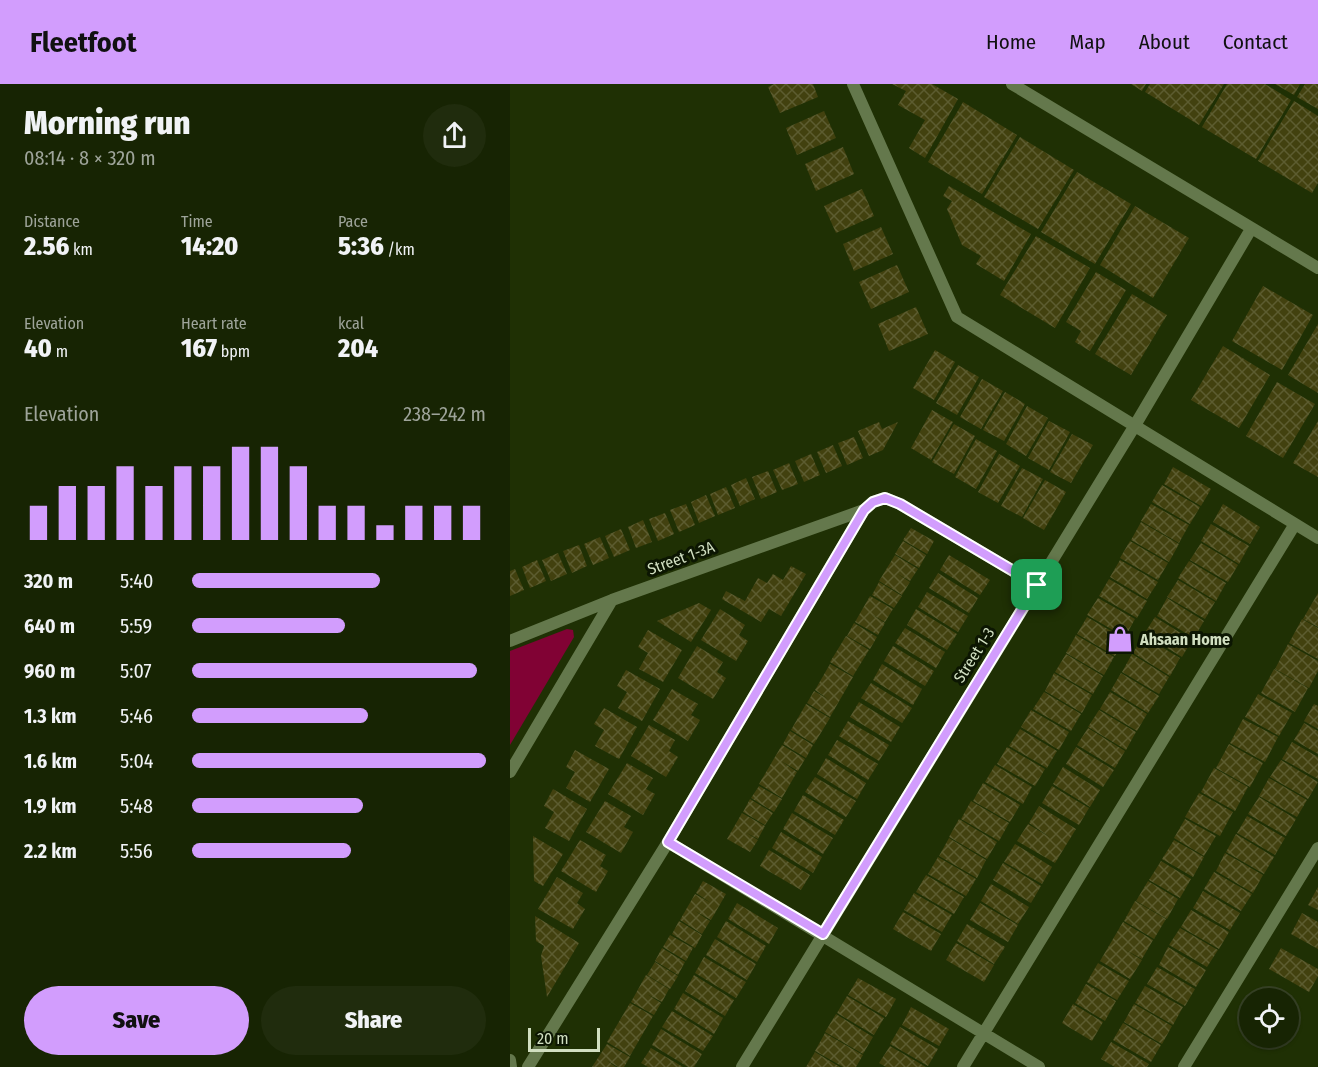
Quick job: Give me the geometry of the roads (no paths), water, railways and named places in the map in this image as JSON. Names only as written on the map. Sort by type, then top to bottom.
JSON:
[{"type":"street","points":[[853,84],[957,317],[1318,538]]},
{"type":"street","points":[[1011,84],[1318,268]]},
{"type":"street","name":"Street 1-3","points":[[742,1067],[1134,427],[1251,229]]},
{"type":"street","name":"Street 1-3A","points":[[510,641],[612,600],[864,510],[873,502],[885,498],[900,504],[1037,585]]},
{"type":"street","points":[[528,1067],[668,842],[864,510]]},
{"type":"street","points":[[963,1067],[1295,524]]},
{"type":"street","points":[[510,772],[612,600]]},
{"type":"street","points":[[668,842],[1039,1067]]},
{"type":"street","points":[[1184,1067],[1318,848]]},
{"type":"street","points":[[510,1060],[510,1067]]},
{"type":"place","name":"Ahsaan Home","points":[[1120,639]]}]
